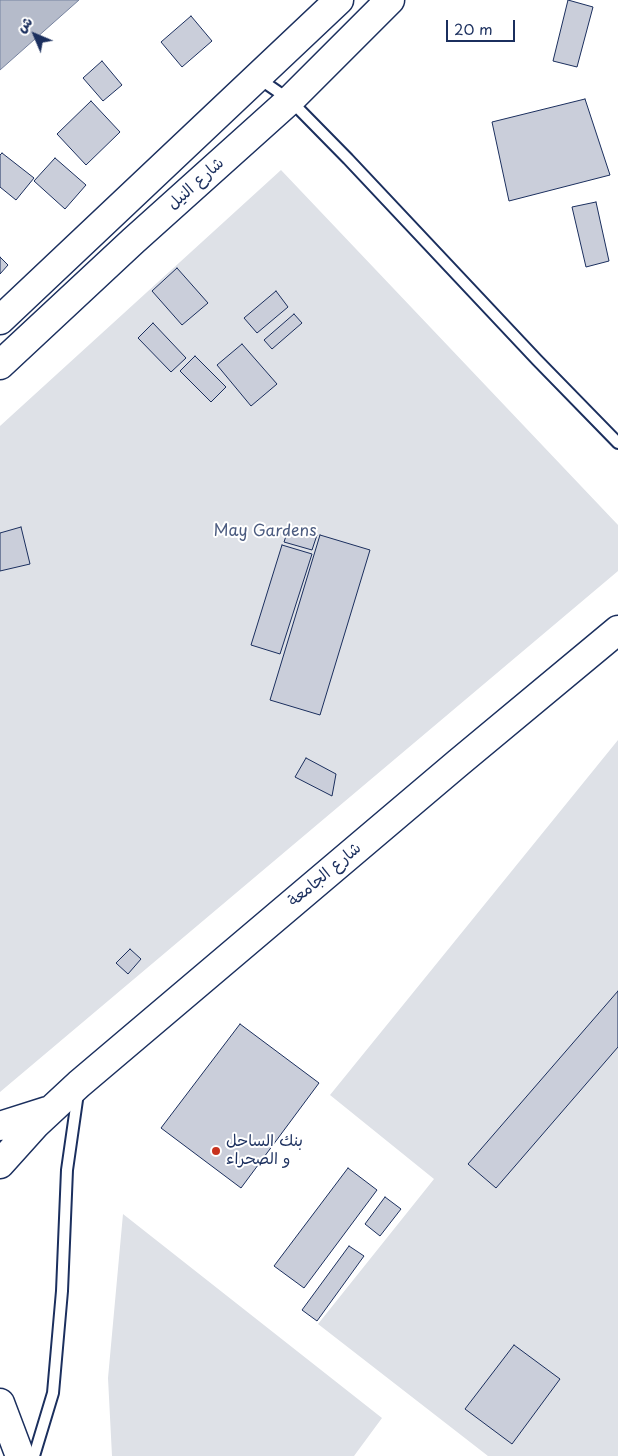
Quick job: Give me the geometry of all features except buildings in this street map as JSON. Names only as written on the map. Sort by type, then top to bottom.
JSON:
[{"type":"main road","points":[[0,320],[339,0]]},
{"type":"main road","name":"شارع النيل","points":[[0,365],[133,241],[290,100],[390,0]]},
{"type":"main road","name":"شارع الجامعة","points":[[0,1164],[43,1117],[79,1084],[618,630]]},
{"type":"main road","points":[[0,1126],[43,1117]]},
{"type":"main road","name":"شارع الجامعة","points":[[0,1146],[43,1117]]},
{"type":"main road","points":[[0,1404],[20,1456]]},
{"type":"lane","points":[[258,78],[290,100],[618,443]]},
{"type":"lane","points":[[34,1456],[53,1393],[62,1291],[67,1170],[79,1084]]},
{"type":"green space","name":"May Gardens","points":[[281,170],[618,525],[618,571],[0,1092],[0,426]]},
{"type":"green space","points":[[618,740],[618,1456],[488,1456],[318,1324],[434,1179],[330,1095]]},
{"type":"green space","points":[[123,1214],[382,1418],[354,1456],[112,1456],[108,1378]]},
{"type":"water","points":[[0,0],[79,0],[0,70]]},
{"type":"place","name":"بنك الساحل و الصحراء","points":[[216,1151]]}]
